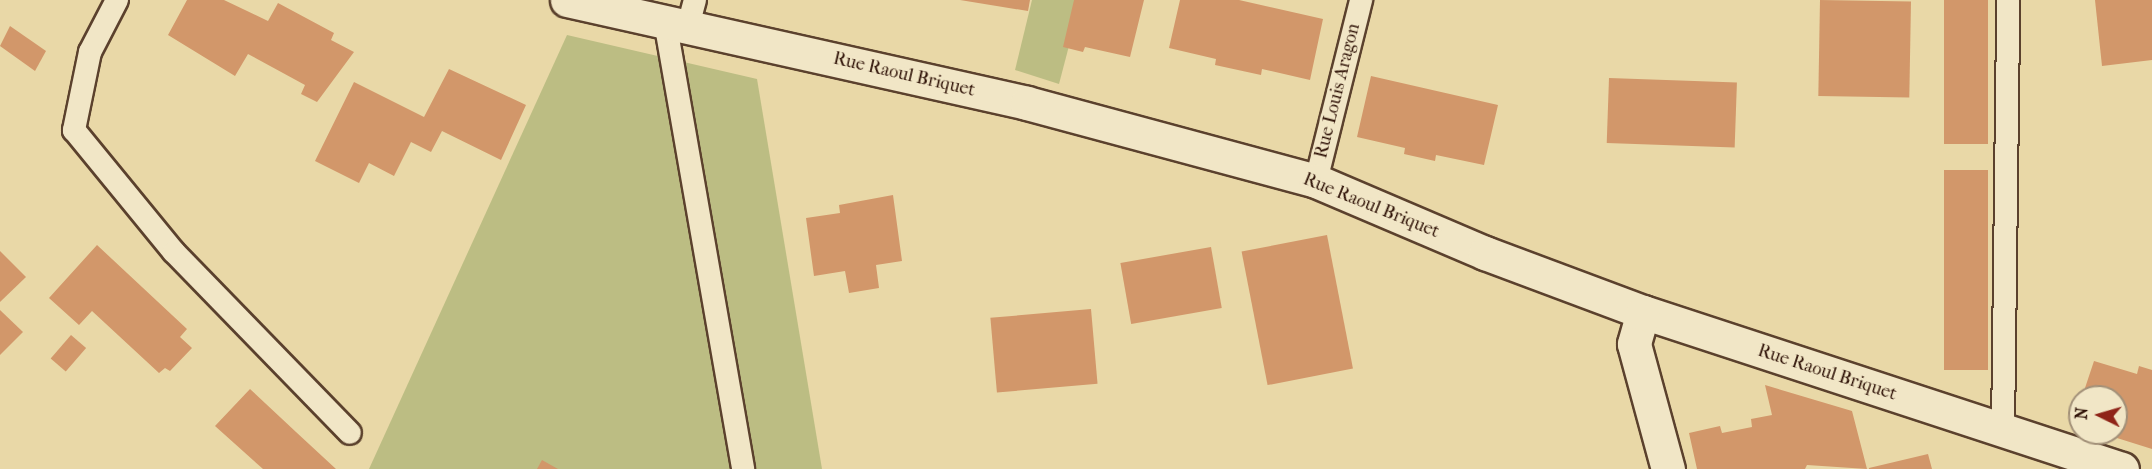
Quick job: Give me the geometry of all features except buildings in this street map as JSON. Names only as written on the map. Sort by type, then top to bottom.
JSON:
[{"type":"street","name":"Rue Raoul Briquet","points":[[567,0],[682,15],[1027,103],[1316,181],[1485,253],[1643,312],[2003,432],[2122,469]]},
{"type":"street","points":[[1643,312],[1634,344],[1668,469]]},
{"type":"lane","points":[[117,0],[90,52],[74,130],[174,252],[350,433]]},
{"type":"lane","name":"Rue Louis Aragon","points":[[1316,181],[1361,0]]},
{"type":"lane","points":[[2003,432],[2008,0]]},
{"type":"lane","points":[[682,15],[743,469]]},
{"type":"green space","points":[[1032,0],[1081,0],[1059,84],[1015,70]]},
{"type":"green space","points":[[567,35],[757,79],[822,469],[369,469]]}]
